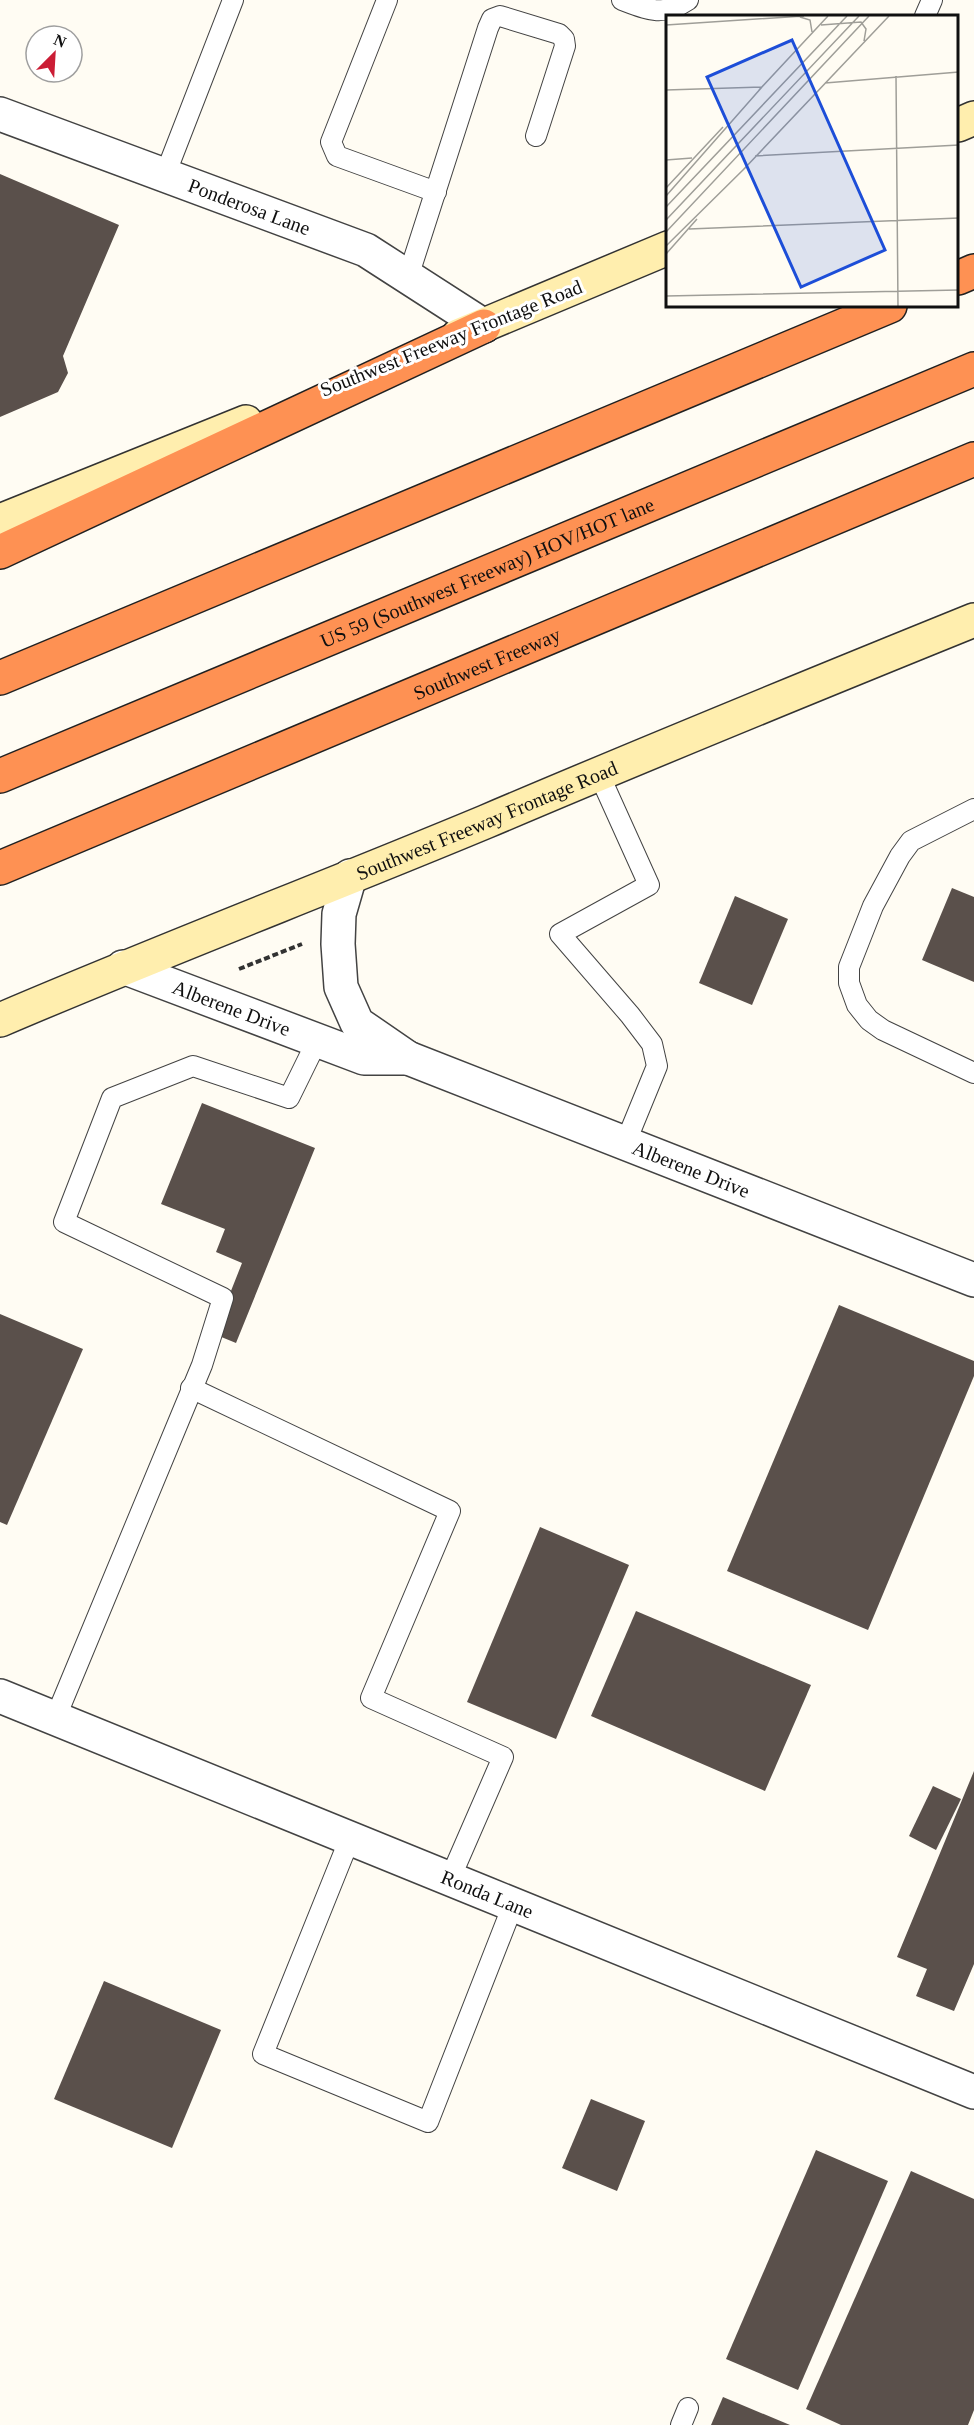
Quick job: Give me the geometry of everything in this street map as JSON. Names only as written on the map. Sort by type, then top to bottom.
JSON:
[{"type":"highway","points":[[959,277],[974,271]]},
{"type":"highway","points":[[0,678],[885,308]]},
{"type":"highway","points":[[0,552],[484,326]]},
{"type":"highway","name":"US 59 (Southwest Freeway) HOV/HOT lane","points":[[0,776],[974,369]]},
{"type":"highway","name":"Southwest Freeway","points":[[0,868],[974,459]]},
{"type":"main road","points":[[959,124],[974,118]]},
{"type":"main road","name":"Southwest Freeway Frontage Road","points":[[0,520],[484,326],[666,249]]},
{"type":"main road","name":"Southwest Freeway Frontage Road","points":[[0,1020],[123,967],[484,822],[598,772],[974,620]]},
{"type":"street","name":"Ponderosa Lane","points":[[0,114],[366,250],[484,326]]},
{"type":"street","name":"Alberene Drive","points":[[350,876],[339,914],[338,944],[341,987],[357,1023],[408,1058],[974,1280]]},
{"type":"street","name":"Alberene Drive","points":[[123,967],[364,1058],[408,1058]]},
{"type":"street","name":"Ronda Lane","points":[[0,1696],[450,1881],[974,2092]]},
{"type":"lane","points":[[165,175],[232,0]]},
{"type":"lane","points":[[387,0],[331,142],[337,156],[351,163],[436,192]]},
{"type":"lane","points":[[622,0],[648,10],[675,9],[688,0]]},
{"type":"lane","points":[[925,15],[932,0]]},
{"type":"lane","points":[[408,277],[488,28],[492,19],[500,16],[559,33],[564,39],[565,46],[536,136]]},
{"type":"lane","points":[[598,772],[649,885],[560,934],[652,1044],[657,1066],[625,1144]]},
{"type":"lane","points":[[974,809],[911,841],[900,856],[873,906],[849,967],[849,983],[857,1005],[869,1020],[974,1073]]},
{"type":"lane","points":[[55,1719],[202,1365],[223,1299],[64,1222],[112,1098],[193,1066],[289,1098],[317,1041]]},
{"type":"lane","points":[[191,1388],[450,1511],[371,1698],[503,1757],[450,1881]]},
{"type":"lane","points":[[350,1838],[263,2054],[428,2122],[513,1905]]},
{"type":"path","points":[[230,973],[311,940]]},
{"type":"building","points":[[0,174],[119,225],[63,356],[68,373],[58,392],[0,417]]},
{"type":"building","points":[[952,888],[974,897],[974,982],[922,960]]},
{"type":"building","points":[[735,896],[788,919],[752,1005],[699,983]]},
{"type":"building","points":[[202,1103],[315,1148],[236,1343],[214,1334],[242,1263],[216,1252],[225,1229],[161,1204]]},
{"type":"building","points":[[839,1305],[974,1361],[974,1376],[868,1630],[727,1571]]},
{"type":"building","points":[[0,1314],[83,1349],[7,1525],[0,1522]]},
{"type":"building","points":[[540,1527],[629,1565],[556,1739],[467,1702]]},
{"type":"building","points":[[636,1611],[811,1685],[765,1791],[591,1716]]},
{"type":"building","points":[[974,1771],[974,1964],[954,2011],[916,1996],[927,1969],[897,1957]]},
{"type":"building","points":[[933,1786],[961,1799],[936,1850],[909,1836]]},
{"type":"building","points":[[104,1981],[221,2030],[172,2148],[54,2099]]},
{"type":"building","points":[[591,2099],[645,2121],[617,2191],[562,2168]]},
{"type":"building","points":[[816,2150],[888,2181],[798,2390],[726,2359]]},
{"type":"building","points":[[911,2171],[974,2199],[974,2410],[968,2425],[841,2425],[806,2409]]},
{"type":"building","points":[[723,2397],[790,2425],[711,2425]]}]
